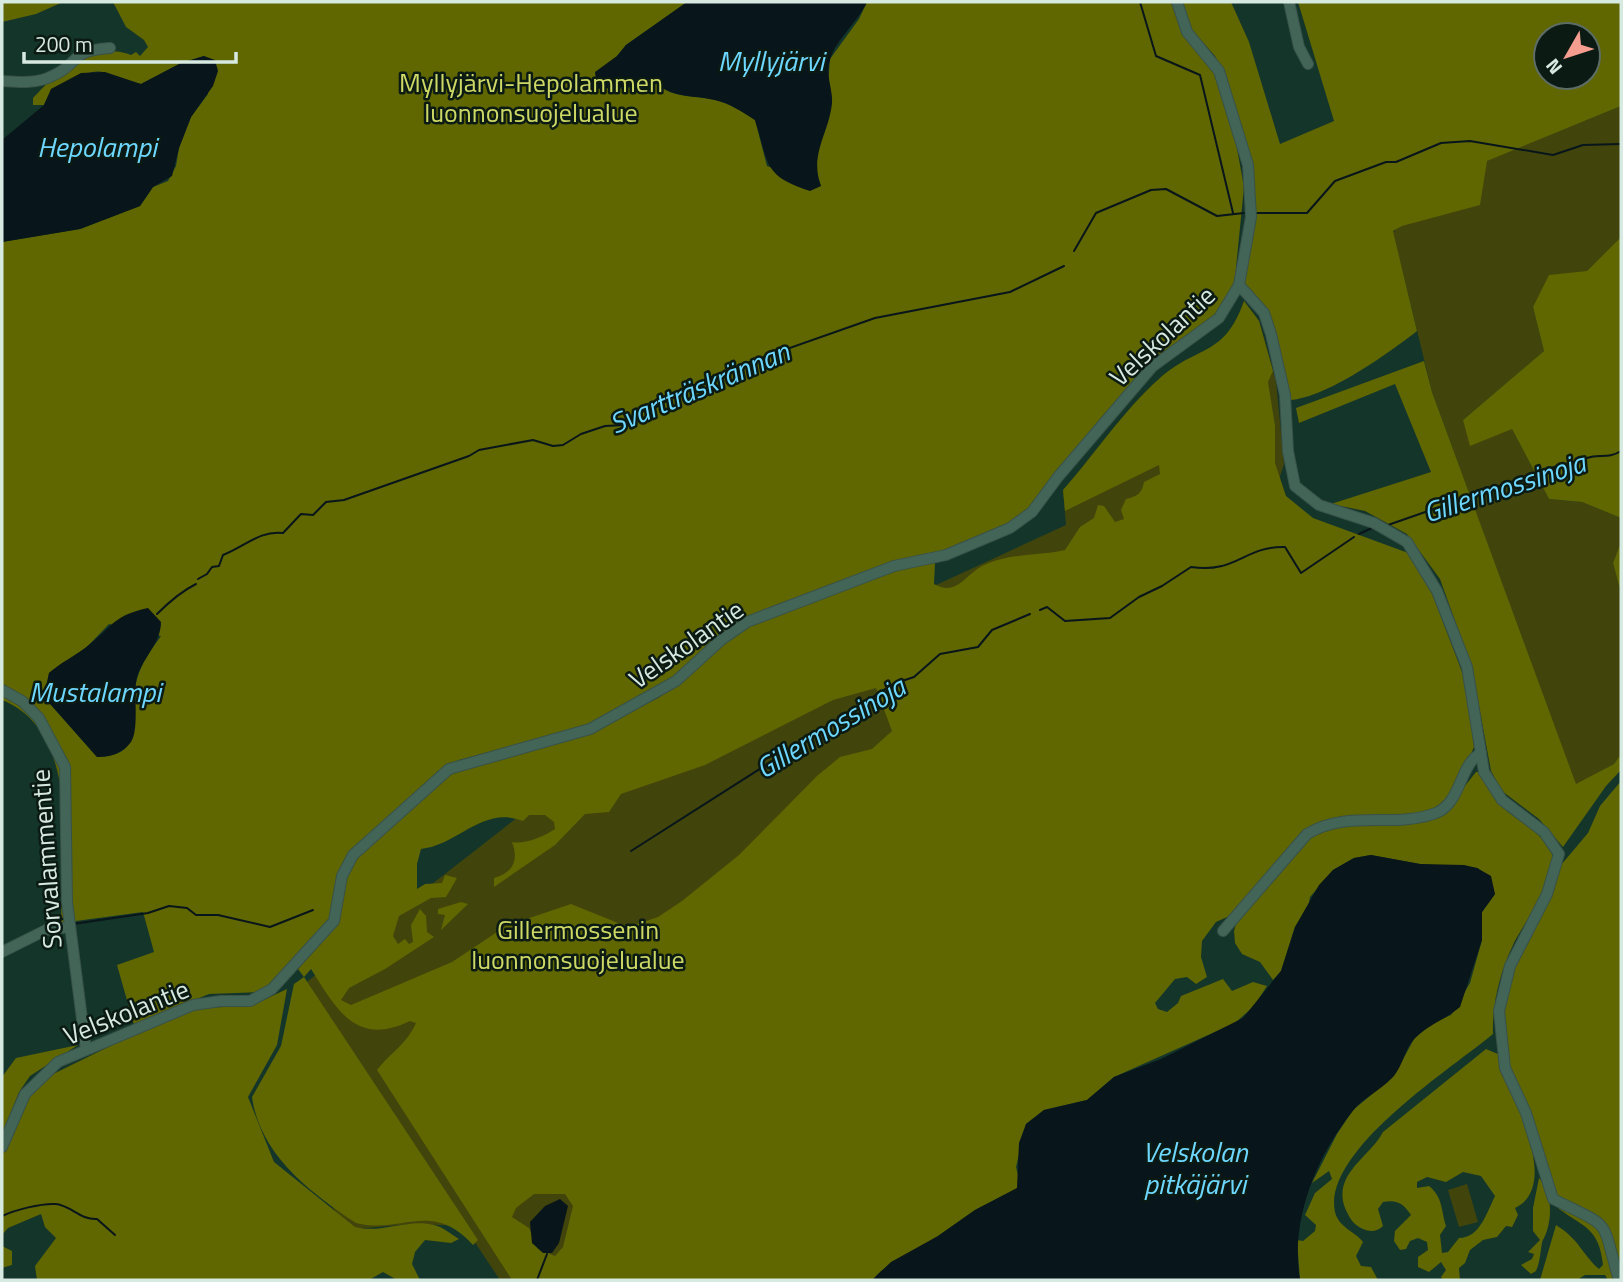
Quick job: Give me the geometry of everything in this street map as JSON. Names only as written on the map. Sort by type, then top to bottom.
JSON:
[{"type":"street","name":"Velskolantie","points":[[2,1147],[25,1094],[34,1082],[58,1062],[193,1005],[221,1000],[250,1001],[272,989],[334,921],[342,876],[353,855],[449,769],[590,729],[676,681],[721,640],[747,622],[894,566],[946,555],[1019,523],[1039,505],[1058,477],[1152,367],[1219,318],[1239,285],[1251,217],[1248,165],[1219,71],[1187,32],[1177,2]]},
{"type":"street","points":[[1289,2],[1299,47],[1308,64]]},
{"type":"street","points":[[2,81],[49,78],[81,52],[110,48]]},
{"type":"street","points":[[1239,285],[1264,313],[1271,334],[1285,395],[1287,451],[1295,486],[1319,505],[1374,523],[1407,542],[1420,560],[1437,590],[1467,667],[1484,772],[1496,793],[1544,832],[1559,854],[1547,894],[1510,966],[1499,1011],[1505,1068],[1526,1113],[1553,1199],[1602,1223],[1608,1232],[1619,1280]]},
{"type":"street","name":"Sorvalammentie","points":[[2,690],[22,701],[39,719],[65,767],[69,926],[86,1050]]},
{"type":"street","points":[[1223,932],[1307,834],[1320,827],[1347,820],[1408,819],[1436,813],[1456,795],[1474,757],[1481,753]]},
{"type":"street","points":[[2,952],[46,930],[69,926]]},
{"type":"green space","points":[[2,2],[63,2],[36,14],[2,22]]},
{"type":"green space","name":"Myllyjärvi-Hepolammen luonnonsuojelualue","points":[[113,2],[687,2],[626,45],[617,56],[610,90],[657,84],[670,92],[715,100],[731,106],[755,120],[767,166],[821,186],[816,172],[816,158],[832,102],[828,84],[830,59],[859,19],[867,2],[1173,2],[1184,34],[1216,73],[1234,132],[1244,187],[1234,288],[1216,316],[1150,364],[1036,502],[1017,520],[959,547],[745,619],[719,637],[674,678],[588,725],[459,760],[438,771],[386,823],[359,843],[331,919],[295,962],[262,992],[209,994],[134,1025],[117,965],[154,952],[143,912],[61,923],[64,830],[62,797],[56,766],[45,738],[28,716],[2,700],[2,242],[80,229],[140,206],[153,187],[168,181],[176,166],[179,148],[191,117],[208,94],[204,56],[181,63],[141,84],[106,73],[91,72],[56,89],[48,96],[44,105],[33,105],[33,98],[63,68],[82,54],[107,51],[131,55],[136,52],[140,56],[148,47],[144,40],[126,27]],"holes":[[[109,624],[161,636],[144,662],[137,679],[131,741],[114,755],[97,757],[44,697],[49,673],[86,648]]]},
{"type":"green space","points":[[1182,2],[1231,2],[1249,42],[1280,144],[1334,121],[1298,2],[1621,2],[1621,106],[1487,161],[1480,205],[1402,226],[1393,231],[1417,331],[1339,383],[1290,400],[1270,323],[1244,286],[1255,217],[1253,164],[1226,77],[1215,56],[1191,29]]},
{"type":"green space","points":[[1621,106],[1621,237],[1587,271],[1533,307],[1544,351],[1463,420],[1512,429],[1549,499],[1582,502],[1621,518],[1621,542],[1613,563],[1621,593],[1621,754],[1614,764],[1576,785],[1432,392],[1393,232],[1486,161]]},
{"type":"green space","points":[[1621,237],[1621,518],[1582,502],[1549,499],[1512,429],[1470,446],[1463,420],[1544,351],[1533,307],[1549,275],[1587,271]]},
{"type":"green space","name":"Gillermossenin luonnonsuojelualue","points":[[1244,301],[1259,321],[1276,381],[1284,464],[1274,495],[874,1280],[500,1280],[464,1226],[412,1224],[356,1229],[344,1223],[333,1208],[304,984],[641,721],[1066,525],[1063,490],[1146,391],[1173,368],[1219,342],[1236,319]]},
{"type":"green space","name":"Gillermossenin luonnonsuojelualue","points":[[1244,301],[1259,321],[1273,371],[1268,382],[1275,426],[1275,463],[1286,496],[1313,518],[1411,554],[1425,575],[1467,685],[1474,747],[1454,794],[1435,811],[1408,817],[1320,825],[1236,913],[1216,922],[1202,941],[1201,957],[1207,977],[1196,984],[1187,977],[1175,979],[1155,1003],[1158,1009],[1167,1012],[1178,1003],[1181,996],[1223,979],[1232,991],[1253,982],[1267,986],[1254,1006],[1235,1023],[1114,1077],[1087,1100],[1044,1110],[1026,1124],[1016,1167],[1020,1183],[1018,1188],[975,1210],[881,1271],[872,1280],[512,1280],[377,1070],[403,1042],[416,1023],[410,1021],[375,1030],[362,1027],[340,1010],[311,969],[304,977],[298,969],[339,918],[345,876],[351,864],[448,773],[590,733],[658,698],[679,684],[730,637],[751,623],[911,566],[935,562],[934,584],[949,588],[994,561],[1065,550],[1080,527],[1094,518],[1098,505],[1104,506],[1115,522],[1124,519],[1121,510],[1126,499],[1138,494],[1144,482],[1160,474],[1159,465],[1065,511],[1063,490],[1146,391],[1173,368],[1219,342],[1236,319]],"holes":[[[876,688],[892,731],[872,749],[840,757],[817,776],[739,855],[658,917],[628,927],[571,904],[506,926],[452,962],[351,1005],[341,1000],[349,988],[385,969],[434,937],[427,932],[426,916],[420,909],[411,925],[413,942],[409,944],[405,939],[398,944],[393,936],[399,916],[431,898],[446,897],[457,878],[445,875],[442,883],[425,884],[417,889],[417,864],[421,849],[447,841],[495,818],[509,817],[523,821],[529,815],[545,815],[554,822],[555,829],[546,834],[528,841],[512,842],[515,855],[513,865],[506,873],[494,878],[494,887],[555,845],[585,814],[609,812],[621,794],[705,765],[833,700]],[[534,1194],[565,1194],[573,1206],[563,1247],[555,1256],[538,1249],[529,1228],[512,1217],[516,1208]]]},
{"type":"green space","points":[[1424,361],[1432,392],[1576,784],[1614,764],[1621,754],[1621,770],[1606,786],[1563,847],[1539,819],[1502,791],[1491,771],[1472,668],[1440,579],[1407,534],[1365,511],[1331,504],[1431,472],[1395,384],[1299,423],[1296,408]]},
{"type":"green space","points":[[1621,542],[1621,593],[1613,563]]},
{"type":"green space","points":[[1476,772],[1481,772],[1499,804],[1546,843],[1553,862],[1551,873],[1504,966],[1495,1000],[1493,1034],[1393,1113],[1348,1163],[1336,1188],[1337,1217],[1363,1242],[1356,1256],[1361,1266],[1371,1267],[1378,1280],[1300,1280],[1297,1240],[1303,1241],[1315,1231],[1316,1225],[1305,1215],[1315,1193],[1332,1179],[1329,1171],[1312,1183],[1337,1134],[1353,1110],[1394,1076],[1414,1039],[1432,1023],[1451,1015],[1470,983],[1482,940],[1482,912],[1495,894],[1478,868],[1420,864],[1371,855],[1354,858],[1333,870],[1310,897],[1308,908],[1295,927],[1281,971],[1273,980],[1260,962],[1242,954],[1235,943],[1234,931],[1238,917],[1302,841],[1321,829],[1437,815]]},
{"type":"green space","points":[[1621,781],[1621,1268],[1606,1223],[1555,1194],[1508,1060],[1503,1036],[1503,1004],[1512,973],[1554,890],[1561,865],[1588,833],[1600,806]]},
{"type":"green space","points":[[461,902],[468,904],[441,930],[445,915],[438,914],[438,909]]},
{"type":"green space","points":[[304,977],[478,1240],[473,1245],[458,1231],[429,1221],[372,1226],[356,1223],[305,1185],[265,1137],[252,1097],[281,1046],[294,984]]},
{"type":"green space","points":[[287,989],[277,1045],[248,1097],[274,1162],[355,1227],[375,1229],[424,1223],[441,1227],[459,1239],[451,1243],[425,1240],[415,1252],[412,1264],[420,1280],[397,1280],[383,1272],[369,1280],[37,1280],[35,1266],[56,1238],[45,1227],[41,1214],[8,1228],[2,1235],[2,1155],[12,1138],[28,1096],[43,1079],[153,1025],[196,1008],[251,1006]]},
{"type":"green space","points":[[78,1045],[30,1076],[19,1092],[2,1135],[2,1077],[16,1058]]},
{"type":"green space","points":[[1486,1049],[1498,1054],[1528,1136],[1534,1158],[1534,1179],[1529,1196],[1515,1208],[1518,1215],[1512,1227],[1506,1226],[1497,1237],[1483,1240],[1470,1250],[1465,1263],[1459,1268],[1460,1280],[1443,1280],[1441,1277],[1446,1270],[1441,1262],[1429,1272],[1418,1267],[1418,1257],[1428,1250],[1427,1242],[1418,1238],[1410,1241],[1406,1249],[1400,1250],[1394,1241],[1395,1231],[1411,1215],[1400,1203],[1383,1202],[1378,1209],[1383,1226],[1376,1230],[1368,1231],[1360,1227],[1348,1215],[1342,1196],[1348,1175],[1383,1132]],"holes":[[[1463,1172],[1481,1176],[1495,1196],[1486,1216],[1478,1229],[1459,1238],[1448,1252],[1442,1253],[1440,1235],[1446,1226],[1439,1199],[1429,1186],[1417,1188],[1417,1182],[1427,1177],[1446,1182]]]},
{"type":"green space","points":[[1539,1178],[1547,1192],[1550,1218],[1542,1241],[1538,1267],[1531,1274],[1521,1265],[1532,1259],[1534,1254],[1528,1252],[1540,1240],[1533,1231],[1533,1208]]},
{"type":"green space","points":[[1467,1184],[1478,1222],[1459,1227],[1448,1190]]},
{"type":"green space","points":[[1558,1205],[1600,1229],[1608,1243],[1614,1280],[1608,1280],[1605,1275],[1585,1275],[1577,1280],[1540,1280],[1556,1225],[1570,1236],[1599,1269],[1603,1265],[1594,1236],[1559,1209]]},
{"type":"green space","points":[[2,1246],[12,1251],[12,1265],[2,1268]]},
{"type":"water","name":"Myllyjärvi","points":[[687,2],[867,2],[837,45],[830,60],[828,71],[832,103],[817,164],[821,186],[810,191],[783,180],[770,166],[755,120],[725,103],[677,94],[657,84],[597,89],[595,72],[617,56],[626,45]]},
{"type":"water","name":"Hepolampi","points":[[204,56],[215,60],[218,71],[213,86],[191,117],[172,176],[153,187],[140,206],[80,229],[2,242],[2,140],[44,105],[51,89],[81,73],[105,72],[141,84],[181,63]]},
{"type":"water","name":"Mustalampi","points":[[148,608],[161,622],[158,638],[136,682],[136,722],[133,737],[128,746],[120,752],[97,757],[44,697],[49,673],[85,648],[119,619]]},
{"type":"water","name":"Velskolan pitkäjärvi","points":[[1371,855],[1420,864],[1477,868],[1491,876],[1495,894],[1482,912],[1482,940],[1460,1007],[1416,1037],[1392,1078],[1356,1107],[1327,1150],[1308,1192],[1302,1213],[1298,1258],[1300,1280],[872,1280],[891,1262],[938,1236],[975,1210],[1017,1188],[1019,1143],[1026,1124],[1044,1110],[1087,1100],[1114,1077],[1161,1059],[1243,1018],[1281,971],[1295,927],[1319,885],[1333,870],[1354,858]]},
{"type":"water","points":[[560,1199],[568,1206],[559,1243],[552,1253],[543,1253],[532,1243],[530,1222],[545,1206]]},
{"type":"waterway","points":[[1140,2],[1156,56],[1200,75],[1233,213]]},
{"type":"waterway","name":"Svartträskrännan","points":[[1257,213],[1307,213],[1335,181],[1386,162],[1396,162],[1441,143],[1470,141],[1553,155],[1583,145],[1621,144]]},
{"type":"waterway","name":"Svartträskrännan","points":[[1074,251],[1096,213],[1151,190],[1166,189],[1217,216],[1244,213]]},
{"type":"waterway","name":"Svartträskrännan","points":[[198,579],[212,567],[219,566],[223,555],[267,534],[283,533],[301,514],[313,515],[326,502],[344,500],[469,456],[479,450],[533,440],[553,446],[563,445],[581,434],[605,426],[624,425],[640,412],[653,409],[704,380],[747,363],[875,318],[1010,292],[1064,266]]},
{"type":"waterway","name":"Gillermossinoja","points":[[1388,525],[1557,466],[1621,451]]},
{"type":"waterway","name":"Gillermossinoja","points":[[1359,534],[1372,528]]},
{"type":"waterway","name":"Gillermossinoja","points":[[1040,610],[1047,607],[1065,621],[1110,618],[1139,597],[1191,567],[1219,567],[1259,551],[1285,547],[1301,573],[1354,537]]},
{"type":"waterway","name":"Svartträskrännan","points":[[157,614],[196,584]]},
{"type":"waterway","name":"Gillermossinoja","points":[[631,851],[893,684],[914,677],[940,654],[978,647],[992,630],[1030,614]]},
{"type":"waterway","points":[[73,924],[148,913],[169,906],[187,908],[196,915],[218,915],[270,927],[313,910]]},
{"type":"waterway","points":[[53,925],[64,918]]},
{"type":"waterway","points":[[2,1216],[28,1207],[56,1204],[97,1219],[115,1235]]},
{"type":"waterway","points":[[537,1280],[547,1254]]}]
